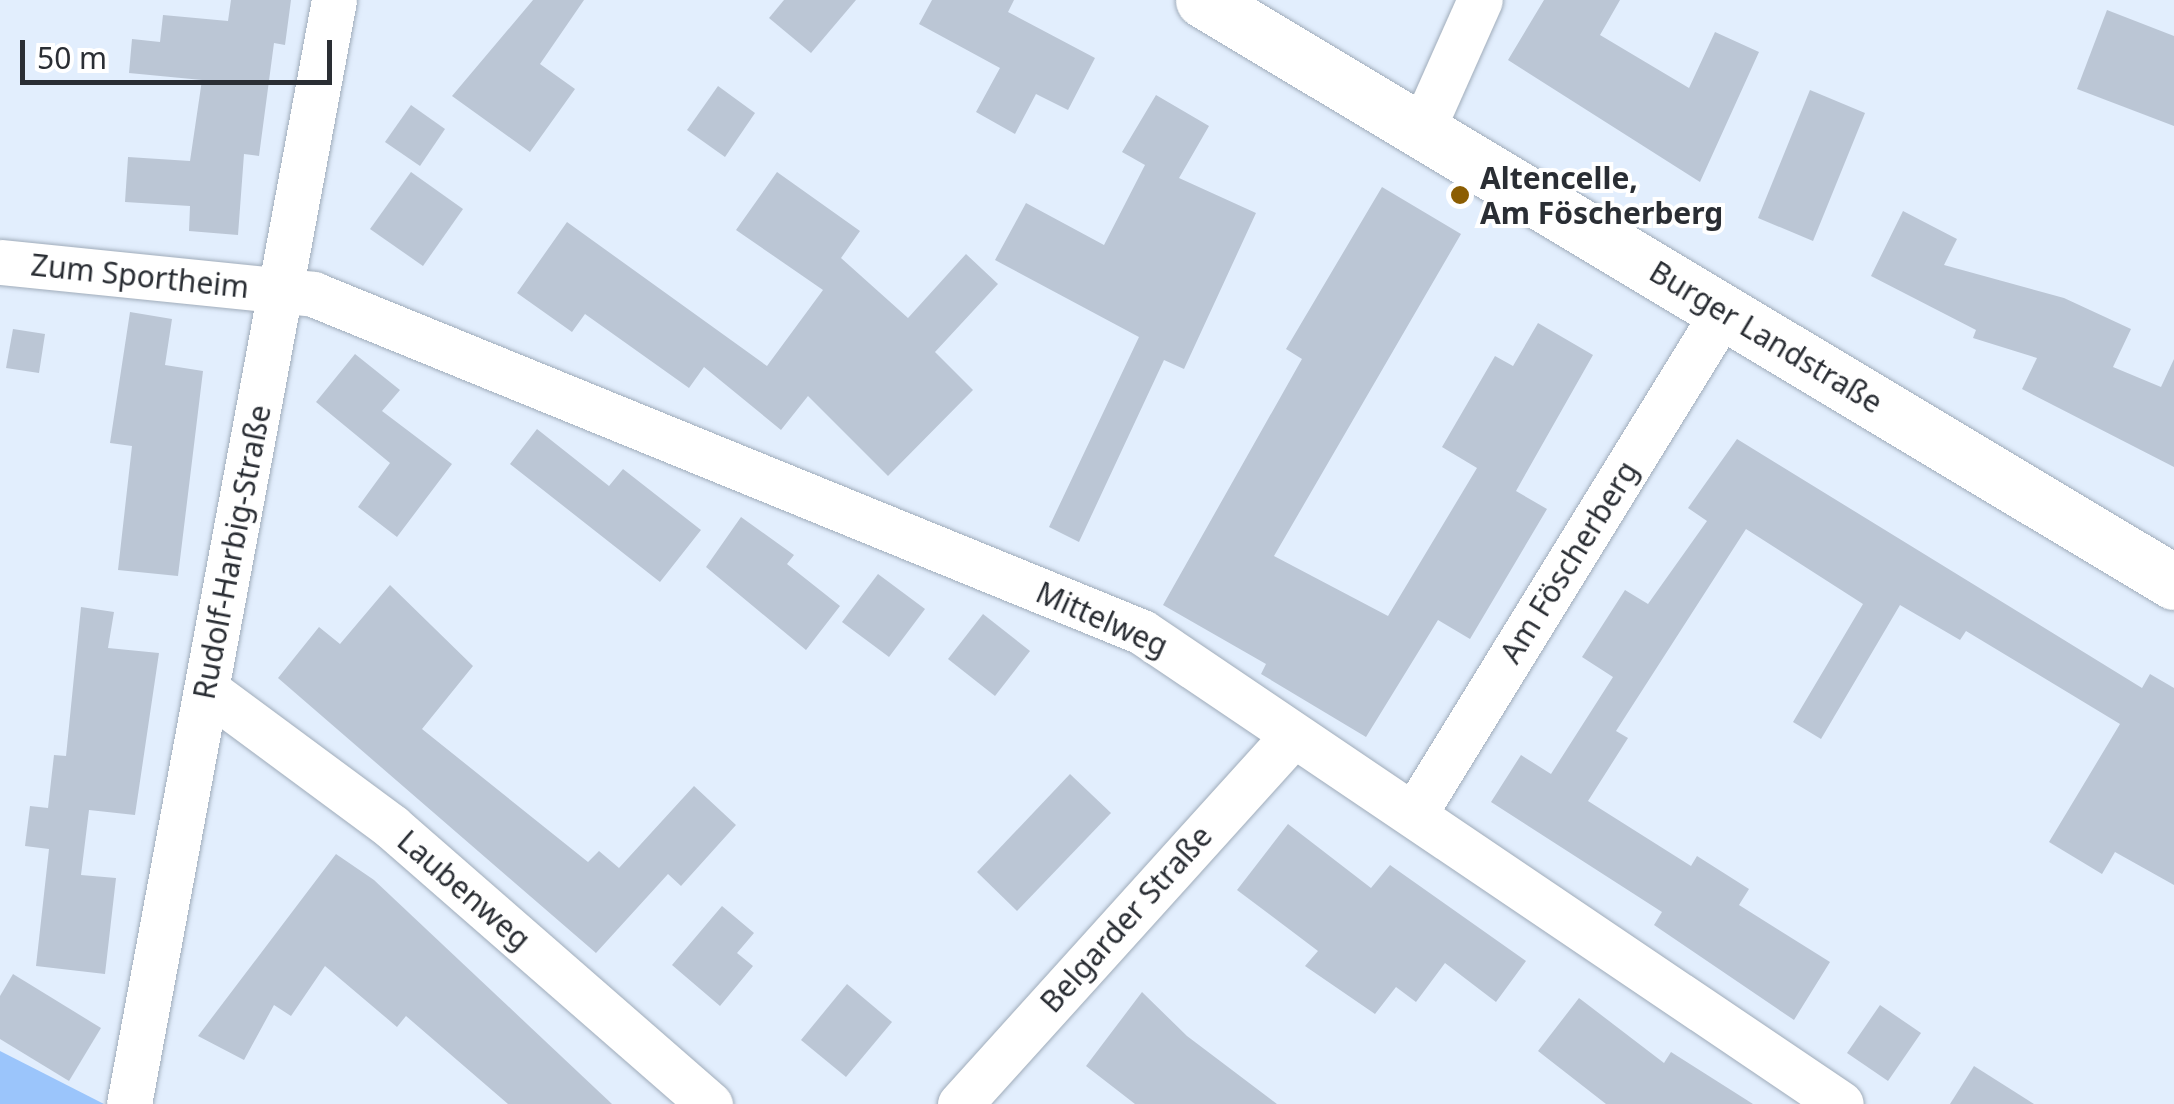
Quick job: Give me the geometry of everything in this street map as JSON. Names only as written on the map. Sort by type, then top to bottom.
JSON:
[{"type":"street","name":"Rudolf-Harbig-Straße","points":[[129,1104],[334,0]]},
{"type":"street","name":"Burger Landstraße","points":[[1203,0],[2174,582]]},
{"type":"street","points":[[1422,130],[1480,0]]},
{"type":"street","name":"Zum Sportheim","points":[[0,262],[281,290]]},
{"type":"street","name":"Mittelweg","points":[[281,290],[313,294],[1142,632],[1293,735],[1416,812],[1841,1104]]},
{"type":"street","name":"Am Föscherberg","points":[[1416,812],[1723,312]]},
{"type":"street","name":"Laubenweg","points":[[207,690],[392,827],[710,1104]]},
{"type":"street","name":"Belgarder Straße","points":[[980,1098],[1293,735]]},
{"type":"shaded area","points":[[0,1051],[104,1104],[0,1104]]},
{"type":"building","points":[[231,0],[291,0],[285,45],[274,43],[259,156],[244,154],[238,235],[189,231],[190,206],[125,202],[128,157],[190,161],[202,80],[129,73],[132,39],[160,42],[163,15],[228,21]]},
{"type":"building","points":[[533,0],[584,0],[540,64],[575,89],[530,152],[452,96]]},
{"type":"building","points":[[784,0],[856,0],[811,53],[769,18]]},
{"type":"building","points":[[932,0],[1014,0],[1008,12],[1095,58],[1068,110],[1036,94],[1015,134],[976,112],[1000,68],[919,24]]},
{"type":"building","points":[[1544,0],[1620,0],[1600,35],[1689,88],[1715,32],[1759,52],[1700,182],[1508,60]]},
{"type":"building","points":[[2107,10],[2174,36],[2174,126],[2077,89]]},
{"type":"building","points":[[718,86],[755,113],[725,157],[687,130]]},
{"type":"building","points":[[1810,90],[1865,113],[1813,241],[1758,218]]},
{"type":"building","points":[[1156,95],[1209,126],[1179,178],[1256,213],[1184,369],[1164,360],[1079,542],[1049,527],[1139,337],[995,260],[1026,203],[1104,245],[1145,165],[1122,152]]},
{"type":"building","points":[[411,105],[445,129],[420,166],[385,142]]},
{"type":"building","points":[[411,172],[463,209],[423,266],[370,229]]},
{"type":"building","points":[[777,172],[860,231],[841,258],[908,318],[966,254],[998,284],[935,352],[973,390],[888,476],[808,396],[781,430],[704,367],[689,388],[585,314],[572,332],[517,293],[567,222],[767,366],[823,290],[736,230]]},
{"type":"building","points":[[1382,187],[1461,234],[1274,556],[1388,616],[1477,468],[1442,447],[1495,356],[1513,366],[1538,323],[1593,355],[1516,491],[1547,509],[1470,639],[1438,620],[1366,737],[1261,674],[1266,664],[1163,605],[1302,359],[1286,349]]},
{"type":"building","points":[[1903,211],[1957,239],[1944,265],[2064,298],[2131,329],[2113,367],[2161,387],[2174,359],[2174,467],[2022,389],[2037,358],[1973,338],[1976,330],[1871,276]]},
{"type":"building","points":[[130,312],[172,319],[165,365],[203,371],[178,576],[118,570],[132,446],[110,443]]},
{"type":"building","points":[[13,329],[45,334],[39,373],[6,368]]},
{"type":"building","points":[[355,354],[400,390],[382,411],[452,464],[397,537],[358,507],[390,463],[316,402]]},
{"type":"building","points":[[537,429],[609,486],[623,469],[701,530],[660,582],[510,464]]},
{"type":"building","points":[[1737,439],[2142,688],[2150,674],[2174,688],[2174,885],[2115,852],[2102,874],[2049,842],[2120,724],[1966,631],[1960,640],[1900,605],[1821,739],[1793,722],[1863,604],[1746,529],[1616,731],[1628,738],[1588,801],[1691,866],[1697,856],[1749,889],[1739,905],[1830,962],[1794,1020],[1654,925],[1662,912],[1491,802],[1521,755],[1551,774],[1613,677],[1582,657],[1625,590],[1648,604],[1707,521],[1688,508]]},
{"type":"building","points":[[741,517],[794,555],[787,564],[840,606],[806,650],[706,567]]},
{"type":"building","points":[[878,574],[925,609],[889,657],[842,622]]},
{"type":"building","points":[[390,585],[473,666],[422,729],[588,862],[599,851],[619,868],[694,786],[736,825],[681,886],[668,874],[596,953],[278,678],[319,627],[340,644]]},
{"type":"building","points":[[81,607],[114,612],[108,648],[159,653],[135,815],[89,810],[81,875],[116,878],[105,974],[36,966],[49,849],[25,846],[30,806],[48,808],[54,755],[66,756]]},
{"type":"building","points":[[983,614],[1030,651],[995,696],[948,659]]},
{"type":"building","points":[[1070,774],[1111,813],[1017,911],[977,872]]},
{"type":"building","points":[[1288,824],[1371,888],[1390,865],[1526,961],[1496,1002],[1445,963],[1416,1002],[1396,987],[1375,1014],[1305,966],[1318,951],[1237,890]]},
{"type":"building","points":[[336,854],[374,880],[612,1104],[508,1104],[406,1016],[397,1027],[325,966],[291,1016],[274,1005],[244,1060],[198,1036]]},
{"type":"building","points":[[722,906],[754,933],[737,953],[753,966],[720,1006],[672,965]]},
{"type":"building","points":[[13,974],[101,1028],[69,1081],[0,1039],[0,996]]},
{"type":"building","points":[[847,984],[892,1022],[846,1077],[801,1040]]},
{"type":"building","points":[[1142,992],[1187,1036],[1277,1104],[1135,1104],[1086,1066]]},
{"type":"building","points":[[1579,998],[1664,1063],[1671,1052],[1753,1104],[1606,1104],[1538,1051]]},
{"type":"building","points":[[1880,1005],[1921,1033],[1888,1081],[1847,1053]]},
{"type":"building","points":[[1974,1066],[2034,1104],[1950,1104]]},
{"type":"place","name":"Altencelle, Am Föscherberg","points":[[1460,195]]}]
